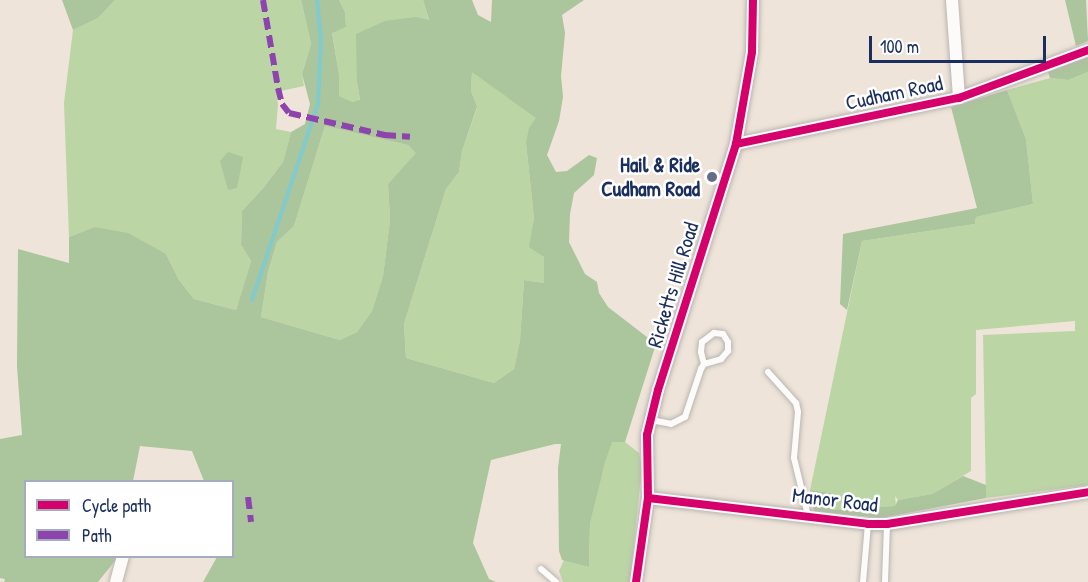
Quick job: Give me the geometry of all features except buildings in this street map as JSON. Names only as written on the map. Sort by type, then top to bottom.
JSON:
[{"type":"street","name":"Ricketts Hill Road","points":[[636,582],[648,498],[647,435],[736,144],[752,52],[753,0]]},
{"type":"street","points":[[952,0],[959,98]]},
{"type":"street","name":"Cudham Road","points":[[736,144],[959,98],[1088,50]]},
{"type":"street","name":"Manor Road","points":[[648,498],[868,524],[887,524],[1088,492]]},
{"type":"street","points":[[116,582],[122,558]]},
{"type":"lane","points":[[651,420],[671,424],[683,419],[688,411],[695,381],[704,364],[700,349],[705,338],[714,333],[723,334],[729,342],[727,353],[718,361],[704,364]]},
{"type":"lane","points":[[768,372],[796,402],[798,412],[794,458],[808,516]]},
{"type":"lane","points":[[863,582],[868,524]]},
{"type":"lane","points":[[885,582],[887,524]]},
{"type":"lane","points":[[541,569],[556,582]]},
{"type":"green space","points":[[62,0],[115,0],[98,18],[73,30]]},
{"type":"green space","points":[[115,0],[301,0],[311,44],[302,74],[304,86],[276,92],[278,104],[276,129],[291,132],[283,162],[242,211],[241,245],[251,261],[236,310],[194,299],[179,280],[166,254],[148,246],[94,227],[69,237],[64,103],[73,30],[98,18]]},
{"type":"green space","points":[[301,0],[339,0],[345,12],[346,27],[332,33],[339,74],[339,96],[353,102],[360,100],[357,82],[356,34],[385,21],[416,17],[429,20],[423,0],[472,0],[478,15],[491,22],[492,0],[584,0],[562,15],[565,33],[561,76],[563,97],[559,121],[547,155],[556,172],[567,171],[589,155],[597,158],[594,175],[574,193],[570,214],[569,242],[585,274],[597,282],[599,293],[608,307],[656,344],[625,442],[612,442],[605,462],[590,524],[589,567],[562,560],[559,551],[558,468],[561,444],[555,444],[491,460],[473,543],[489,579],[496,582],[203,582],[216,558],[234,558],[234,480],[204,480],[192,451],[140,446],[133,480],[24,480],[24,558],[117,558],[98,582],[4,582],[5,579],[0,578],[0,439],[22,435],[17,366],[18,249],[69,263],[69,237],[94,227],[128,233],[166,254],[179,280],[194,299],[236,310],[251,261],[241,245],[242,211],[283,162],[291,132],[305,124],[310,104],[302,74],[311,44]],"holes":[[[472,72],[536,118],[529,128],[526,143],[534,218],[529,247],[544,257],[544,283],[524,280],[520,340],[514,369],[494,383],[406,358],[404,324],[446,189],[459,172],[462,151],[477,107],[471,91]],[[325,126],[408,145],[416,153],[388,184],[390,220],[383,276],[372,311],[357,332],[340,340],[261,317],[268,272],[277,242],[294,226]]]},
{"type":"green space","points":[[339,0],[423,0],[429,21],[357,82],[360,101],[353,102],[339,96],[339,74],[332,32],[346,27],[345,12]]},
{"type":"green space","points":[[1065,0],[1086,0],[1088,41],[1076,46]]},
{"type":"green space","points":[[1088,57],[1088,72],[1068,80],[1050,78],[1048,72]]},
{"type":"green space","points":[[472,71],[537,118],[526,143],[534,218],[530,246],[544,257],[544,283],[524,280],[520,340],[514,369],[494,383],[406,358],[404,324],[446,189],[459,172],[462,151],[477,108],[471,91]]},
{"type":"green space","points":[[1088,72],[1088,485],[986,498],[983,335],[1075,331],[1075,321],[976,330],[976,394],[971,398],[971,471],[932,494],[898,500],[895,496],[896,506],[831,510],[831,493],[810,490],[862,241],[975,224],[976,217],[1033,204],[1026,139],[1007,90],[1050,78],[1068,80]]},
{"type":"green space","points":[[1007,90],[1026,139],[1033,204],[976,217],[975,224],[862,241],[847,310],[840,304],[843,234],[977,208],[951,107]]},
{"type":"green space","points":[[325,126],[408,145],[417,153],[388,184],[390,220],[383,276],[372,311],[357,332],[340,340],[261,317],[268,272],[277,242],[294,226]]},
{"type":"green space","points":[[228,152],[243,157],[237,188],[228,190],[220,161]]},
{"type":"green space","points":[[609,442],[625,442],[639,453],[642,467],[630,582],[563,582],[559,571],[564,560],[589,567],[590,524]]},
{"type":"green space","points":[[963,476],[986,485],[986,498],[881,518],[814,511],[810,490],[831,493],[832,510],[895,506],[898,500],[932,494]]},
{"type":"waterway","points":[[252,300],[318,104],[321,39],[317,0]]},
{"type":"marked path","points":[[263,0],[278,88],[282,104],[289,113],[384,135],[410,137]]},
{"type":"marked path","points":[[248,497],[251,522]]},
{"type":"cycle path","points":[[636,582],[648,498],[647,435],[658,390],[736,144],[752,52],[753,0]]},
{"type":"cycle path","points":[[736,144],[959,98],[1088,50]]},
{"type":"cycle path","points":[[648,498],[868,524],[887,524],[1088,492]]},
{"type":"place","name":"Hail & Ride Cudham Road","points":[[712,177]]}]
